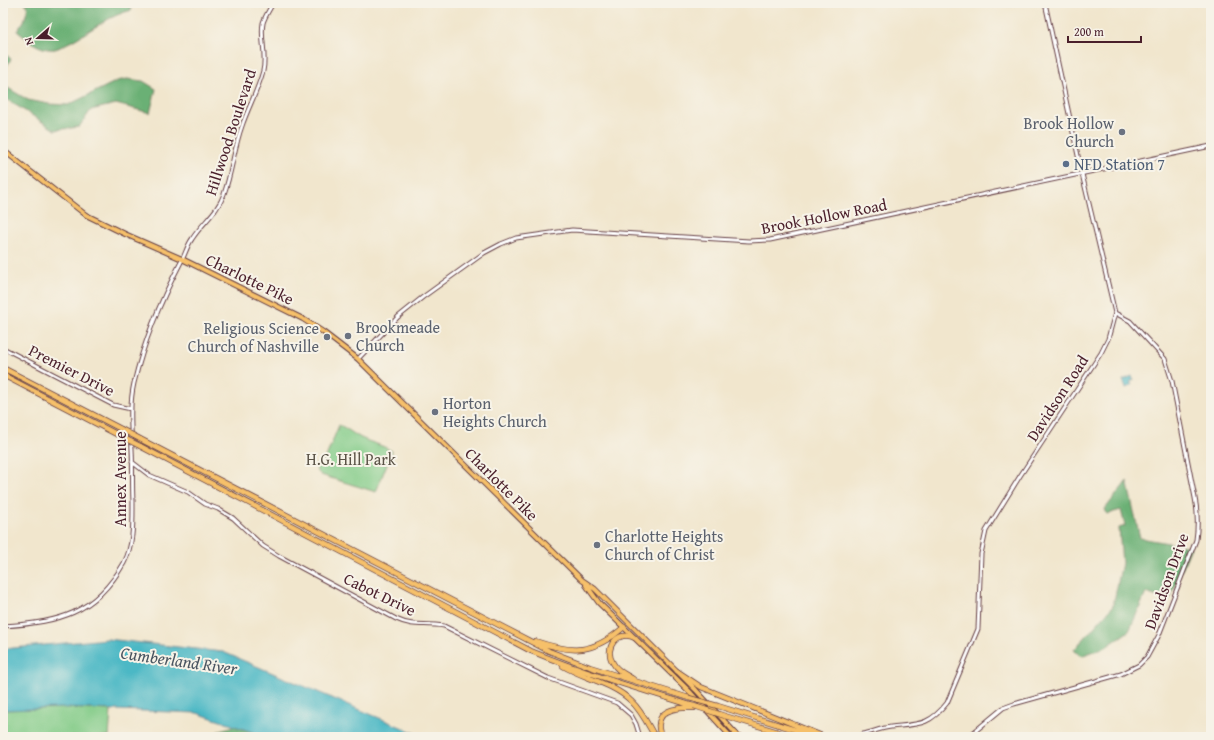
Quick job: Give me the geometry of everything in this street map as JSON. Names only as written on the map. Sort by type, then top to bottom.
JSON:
[{"type":"highway","points":[[3,368],[549,651],[590,667],[639,683],[818,737]]},
{"type":"highway","points":[[3,375],[524,648],[553,660],[622,684],[795,737]]},
{"type":"highway","points":[[517,635],[558,648],[581,650],[592,647],[611,638],[624,627]]},
{"type":"highway","points":[[635,638],[629,635],[622,635],[612,643],[610,652],[611,660],[617,668],[639,683]]},
{"type":"highway","points":[[553,660],[570,670],[614,689],[623,695],[639,710],[655,737]]},
{"type":"highway","points":[[677,671],[701,687],[825,737]]},
{"type":"highway","points":[[661,737],[659,724],[662,715],[669,710],[695,707]]},
{"type":"main road","name":"Charlotte Pike","points":[[3,150],[86,215],[182,259],[304,319],[358,359],[582,580],[595,590],[677,671],[696,690],[735,736]]},
{"type":"main road","name":"Charlotte Pike","points":[[582,580],[599,603],[735,736]]},
{"type":"main road","points":[[624,627],[628,623]]},
{"type":"street","name":"Hillwood Boulevard","points":[[182,259],[193,237],[219,206],[228,184],[242,127],[263,69],[263,23],[273,3]]},
{"type":"street","name":"Davidson Road","points":[[863,734],[890,727],[916,725],[929,720],[940,712],[948,703],[978,629],[981,554],[986,531],[1020,476],[1101,353],[1108,339],[1115,313],[1082,174],[1045,3]]},
{"type":"street","name":"Brook Hollow Road","points":[[358,359],[398,317],[423,297],[484,253],[496,246],[516,238],[572,230],[760,241],[790,236],[1211,146]]},
{"type":"street","name":"Annex Avenue","points":[[3,626],[52,620],[79,610],[105,589],[125,560],[132,535],[131,409],[135,381],[164,294],[182,259]]},
{"type":"street","name":"Davidson Drive","points":[[968,737],[1002,708],[1121,674],[1139,665],[1147,657],[1159,635],[1196,540],[1198,513],[1172,381],[1165,359],[1130,321],[1115,313]]},
{"type":"street","name":"Premier Drive","points":[[3,348],[113,405],[131,409]]},
{"type":"street","name":"Cabot Drive","points":[[132,462],[149,474],[188,492],[206,504],[233,518],[254,539],[279,556],[396,619],[413,625],[436,624],[444,626],[548,678],[617,703],[631,715],[636,724],[640,737]]},
{"type":"green space","points":[[25,3],[126,3],[132,10],[116,15],[59,48],[50,49],[39,47],[17,31],[24,21],[28,8]]},
{"type":"green space","points":[[3,52],[11,59],[3,72]]},
{"type":"green space","points":[[127,79],[143,81],[156,89],[150,113],[116,104],[91,110],[79,127],[55,130],[3,97],[3,85],[28,100],[49,104],[68,105],[117,81]]},
{"type":"green space","name":"H.G. Hill Park","points":[[339,425],[361,438],[392,451],[376,492],[321,475],[317,471],[316,464],[322,467]]},
{"type":"green space","points":[[1127,481],[1140,538],[1191,547],[1169,601],[1146,593],[1129,631],[1106,647],[1081,656],[1074,650],[1113,606],[1122,563],[1119,528],[1125,526],[1121,510],[1107,514],[1105,509]]},
{"type":"green space","points":[[63,708],[111,710],[109,737],[3,737],[3,710]]},
{"type":"green space","points":[[235,726],[267,737],[208,737],[223,729]]},
{"type":"water","points":[[1132,376],[1134,380],[1130,382],[1132,385],[1126,388],[1123,380]]},
{"type":"water","name":"Cumberland River","points":[[107,639],[223,652],[415,733],[419,737],[267,737],[197,713],[63,708],[3,710],[3,649]]},
{"type":"place","name":"Brook Hollow Church","points":[[1122,132]]},
{"type":"place","name":"NFD Station 7","points":[[1066,164]]},
{"type":"place","name":"Brookmeade Church","points":[[348,336]]},
{"type":"place","name":"Religious Science Church of Nashville","points":[[327,337]]},
{"type":"place","name":"Horton Heights Church","points":[[435,412]]},
{"type":"place","name":"Charlotte Heights Church of Christ","points":[[597,545]]}]
